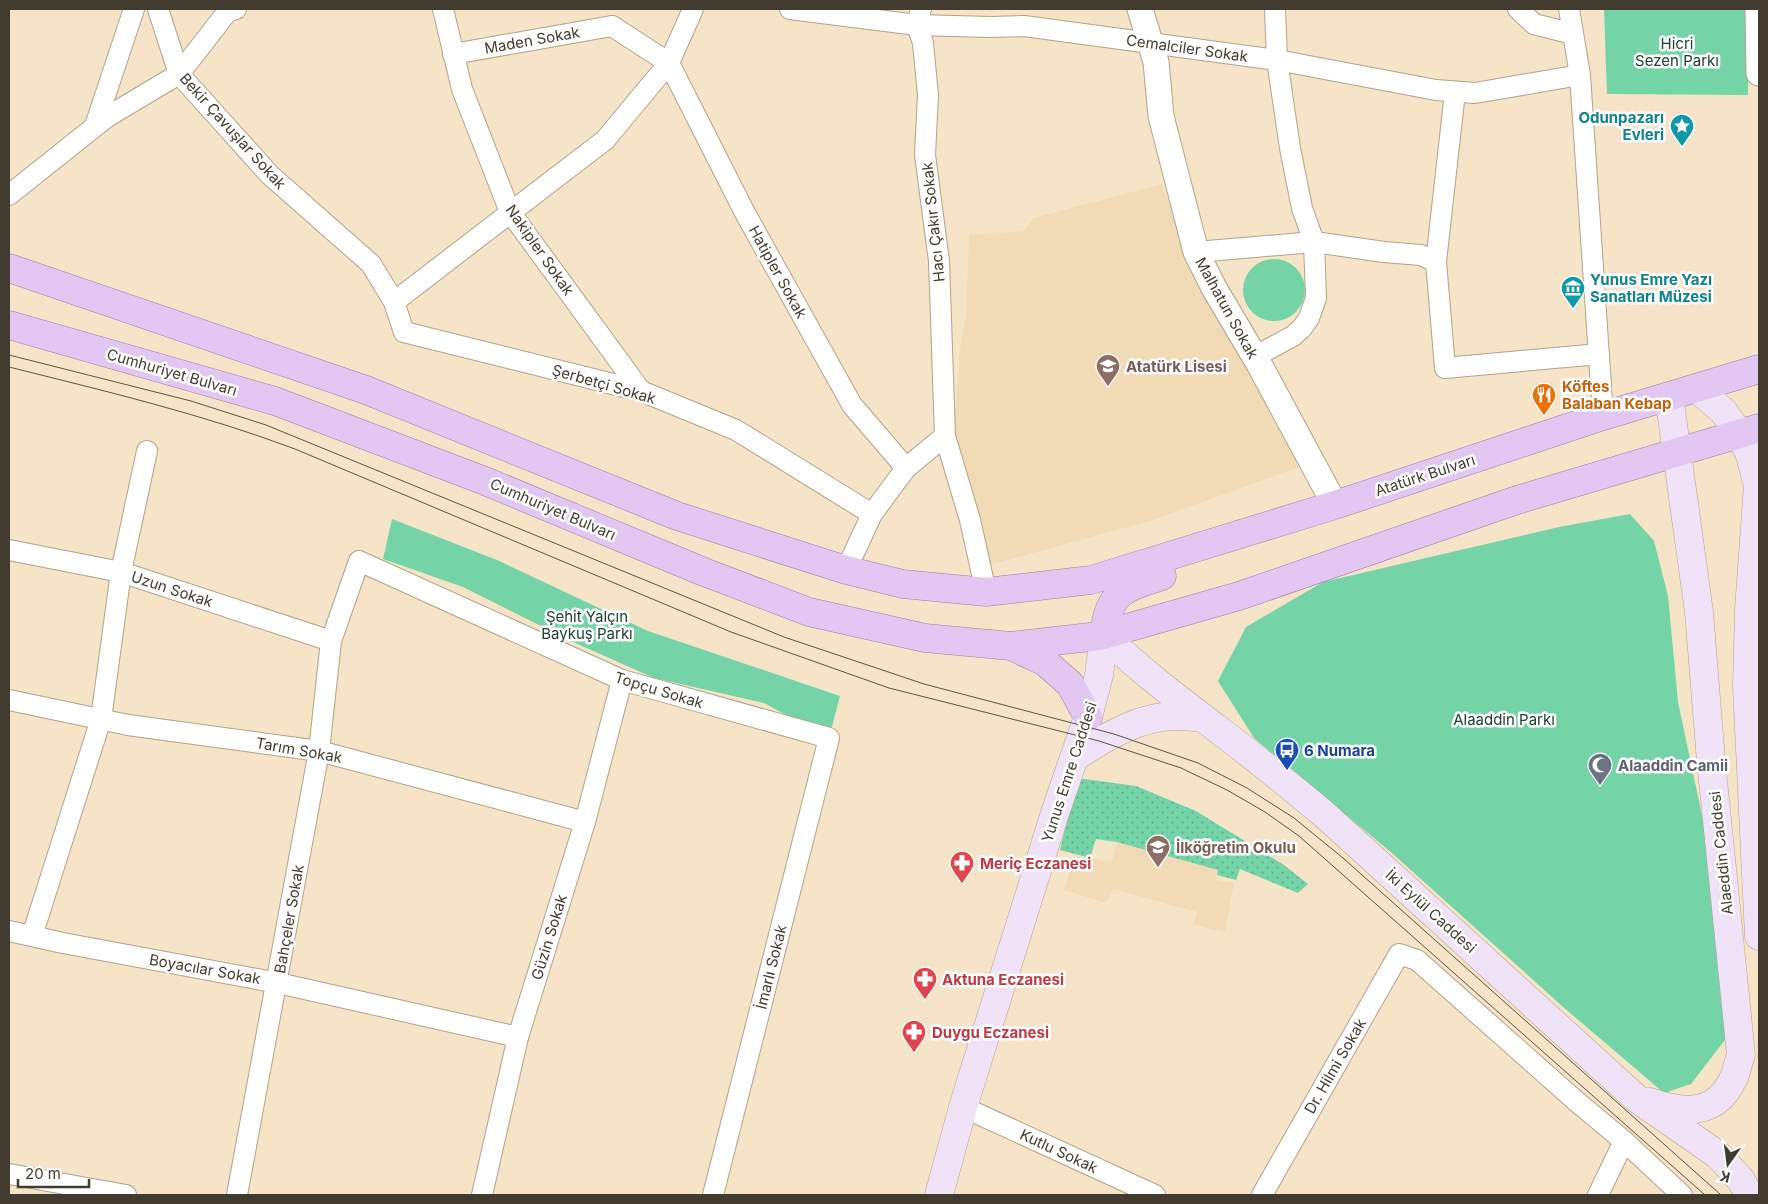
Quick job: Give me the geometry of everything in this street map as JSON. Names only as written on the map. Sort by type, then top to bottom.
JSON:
[{"type":"main road","points":[[9,268],[366,390],[677,516],[846,570],[903,584],[986,592],[1091,580],[1100,595],[1105,625]]},
{"type":"main road","name":"Cumhuriyet Bulvarı","points":[[9,325],[275,401],[485,480],[704,572],[810,612],[925,638],[1011,646],[1105,625]]},
{"type":"main road","name":"Atatürk Bulvarı","points":[[1091,580],[1335,505],[1603,416],[1759,369]]},
{"type":"main road","name":"Alaeddin Caddesi","points":[[1696,388],[1749,430],[1750,455],[1758,486],[1757,532],[1749,610],[1747,686],[1759,928]]},
{"type":"main road","name":"Alaeddin Caddesi","points":[[1636,1098],[1669,1109],[1695,1110],[1719,1099],[1734,1078],[1741,1054],[1698,612],[1669,396]]},
{"type":"main road","points":[[1105,625],[1239,596],[1517,500],[1749,430]]},
{"type":"main road","points":[[1105,625],[1114,600],[1124,591],[1186,567],[1235,552],[1246,543],[1253,530]]},
{"type":"main road","name":"Yunus Emre Caddesi","points":[[939,1195],[963,1107],[1055,813],[1088,717],[1099,675],[1105,625]]},
{"type":"main road","name":"İki Eylül Caddesi","points":[[1105,625],[1121,652],[1156,682],[1281,778],[1325,815],[1636,1098],[1718,1155],[1742,1180],[1749,1195]]},
{"type":"main road","points":[[1011,646],[1045,662],[1070,684],[1088,717]]},
{"type":"main road","points":[[1075,758],[1106,738],[1151,719],[1175,716],[1203,718]]},
{"type":"street","points":[[95,126],[134,9]]},
{"type":"street","name":"Bekir Çavuşlar Sokak","points":[[158,9],[179,74],[270,175],[371,264],[394,302]]},
{"type":"street","name":"Nakipler Sokak","points":[[443,9],[462,89],[510,212],[641,391]]},
{"type":"street","points":[[394,302],[605,140],[669,63],[693,9]]},
{"type":"street","name":"Cemalciler Sokak","points":[[790,9],[919,17],[990,27],[1024,26],[1277,60],[1455,92],[1475,93],[1580,75]]},
{"type":"street","name":"Malhatun Sokak","points":[[1140,9],[1156,62],[1161,116],[1196,252],[1214,288],[1335,505]]},
{"type":"street","points":[[1254,357],[1293,336],[1309,318],[1316,298],[1314,242],[1302,208],[1290,148],[1277,60],[1275,9]]},
{"type":"street","points":[[1518,9],[1534,24],[1573,34]]},
{"type":"street","points":[[1569,9],[1580,75],[1603,416]]},
{"type":"street","points":[[1758,9],[1759,73]]},
{"type":"street","points":[[9,195],[95,126],[179,74],[230,10]]},
{"type":"street","points":[[611,17],[669,63]]},
{"type":"street","name":"Maden Sokak","points":[[453,54],[611,17]]},
{"type":"street","name":"Hacı Çakır Sokak","points":[[919,17],[928,95],[925,155],[939,262],[945,436],[970,520],[986,592]]},
{"type":"street","name":"Hatipler Sokak","points":[[669,63],[745,213],[852,405],[906,468]]},
{"type":"street","points":[[1455,92],[1436,262],[1445,368],[1599,354]]},
{"type":"street","points":[[1196,252],[1314,242],[1421,255],[1436,262]]},
{"type":"street","name":"Şerbetçi Sokak","points":[[394,302],[404,332],[641,391],[736,430],[872,514]]},
{"type":"street","points":[[846,570],[872,514],[906,468],[945,436]]},
{"type":"street","points":[[32,936],[101,719],[121,572],[147,451]]},
{"type":"street","name":"Uzun Sokak","points":[[9,550],[121,572],[331,641]]},
{"type":"street","name":"Topçu Sokak","points":[[331,641],[359,561],[622,680],[829,738]]},
{"type":"street","name":"Bahçeler Sokak","points":[[238,1195],[319,751],[331,641]]},
{"type":"street","name":"Güzin Sokak","points":[[482,1195],[518,1037],[585,822],[622,680]]},
{"type":"street","name":"Tarım Sokak","points":[[9,700],[128,725],[319,751],[585,822]]},
{"type":"street","name":"İmarlı Sokak","points":[[713,1195],[829,738]]},
{"type":"street","name":"Boyacılar Sokak","points":[[9,930],[63,943],[278,983],[518,1037]]},
{"type":"street","name":"Dr. Hilmi Sokak","points":[[1262,1195],[1399,954],[1417,960],[1576,1101],[1624,1140]]},
{"type":"street","name":"Kutlu Sokak","points":[[963,1107],[1155,1195]]},
{"type":"street","points":[[1598,1195],[1624,1140],[1682,1195]]},
{"type":"street","points":[[9,1174],[126,1195]]},
{"type":"shaded area","name":"Atatürk Lisesi","points":[[1162,184],[1190,262],[1304,465],[1153,520],[986,566],[954,424],[960,349],[966,317],[969,235],[1024,231],[1034,218]]},
{"type":"shaded area","points":[[1117,842],[1218,870],[1216,880],[1234,883],[1225,932],[1193,925],[1197,912],[1113,889],[1106,903],[1064,890],[1075,855],[1112,862]]},
{"type":"green space","name":"Hicri Sezen Parkı","points":[[1604,9],[1749,9],[1748,95],[1607,94]]},
{"type":"green space","points":[[1268,259],[1280,259],[1296,268],[1303,278],[1305,290],[1303,302],[1296,312],[1280,321],[1268,321],[1257,316],[1248,307],[1243,296],[1243,284],[1248,273],[1257,264]]},
{"type":"green space","name":"Alaaddin Parkı","points":[[1630,514],[1654,541],[1668,596],[1678,702],[1715,877],[1728,1036],[1691,1084],[1664,1093],[1562,1006],[1393,854],[1254,738],[1218,681],[1246,627],[1323,582],[1559,527]]},
{"type":"green space","name":"Şehit Yalçın Baykuş Parkı","points":[[392,519],[497,560],[648,631],[840,696],[829,738],[764,703],[654,678],[573,642],[463,587],[383,559]]},
{"type":"green space","points":[[1077,778],[1136,786],[1196,811],[1284,865],[1308,884],[1298,893],[1240,869],[1236,880],[1217,875],[1218,870],[1117,842],[1096,839],[1090,858],[1060,850]]},
{"type":"tram line","points":[[9,355],[191,401],[266,425],[784,637],[924,684],[1114,734],[1198,763],[1247,788],[1294,818],[1343,858],[1721,1195]]},
{"type":"tram line","points":[[9,367],[153,404],[260,436],[731,632],[889,688],[1099,741],[1181,768],[1227,790],[1265,812],[1299,836],[1705,1195]]},
{"type":"place","name":"Odunpazarı Evleri","points":[[1682,147]]},
{"type":"place","name":"Yunus Emre Yazı Sanatları Müzesi","points":[[1573,309]]},
{"type":"place","name":"Atatürk Lisesi","points":[[1108,387]]},
{"type":"place","name":"Köftes Balaban Kebap","points":[[1544,416]]},
{"type":"place","name":"6 Numara","points":[[1287,771]]},
{"type":"place","name":"Alaaddin Camii","points":[[1600,786]]},
{"type":"place","name":"İlköğretim Okulu","points":[[1158,868]]},
{"type":"place","name":"Meriç Eczanesi","points":[[962,884]]},
{"type":"place","name":"Aktuna Eczanesi","points":[[925,1000]]},
{"type":"place","name":"Duygu Eczanesi","points":[[914,1053]]}]
